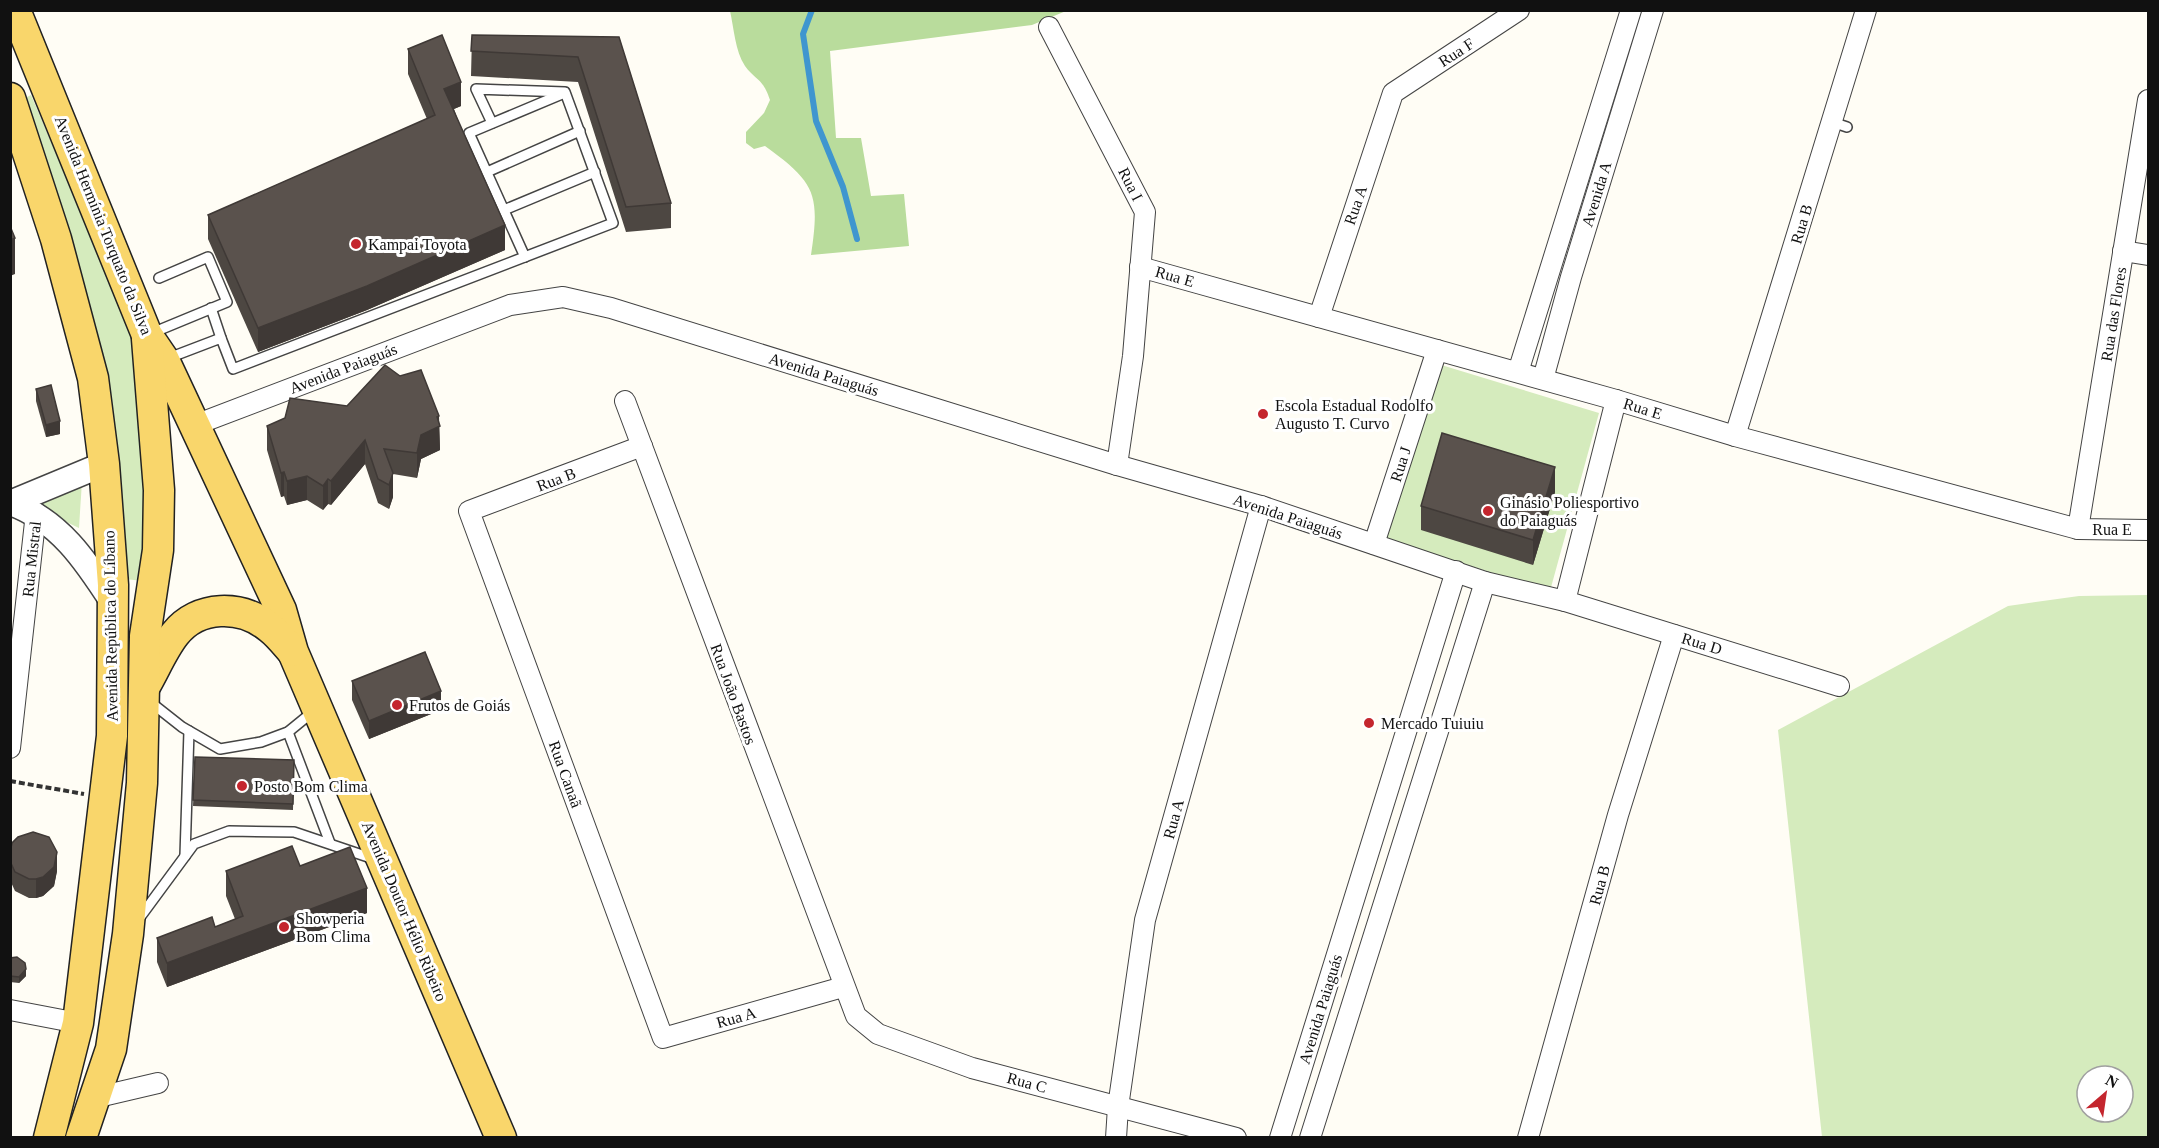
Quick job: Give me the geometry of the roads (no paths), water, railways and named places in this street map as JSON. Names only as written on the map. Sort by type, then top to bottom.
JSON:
[{"type":"main road","name":"Avenida Hermínia Torquato da Silva","points":[[15,10],[147,335],[164,360],[200,436]]},
{"type":"main road","points":[[33,10],[38,66]]},
{"type":"main road","name":"Avenida República do Líbano","points":[[14,109],[56,239],[93,378],[104,464],[113,603],[112,736],[78,1023],[49,1137]]},
{"type":"main road","name":"Avenida República do Líbano","points":[[81,1137],[111,1049],[128,934],[142,783],[146,636],[158,550],[159,489],[147,335]]},
{"type":"main road","points":[[200,436],[281,610],[293,652]]},
{"type":"main road","points":[[145,692],[174,635],[185,624],[201,614],[218,610],[250,616],[269,627],[293,652]]},
{"type":"main road","name":"Avenida Doutor Hélio Ribeiro","points":[[293,652],[501,1137]]},
{"type":"street","name":"Rua F","points":[[1393,93],[1519,10]]},
{"type":"street","name":"Avenida A","points":[[1518,372],[1631,10]]},
{"type":"street","name":"Avenida A","points":[[1543,379],[1577,279],[1653,10]]},
{"type":"street","name":"Rua B","points":[[1735,436],[1840,124],[1866,10]]},
{"type":"street","name":"Rua I","points":[[1049,27],[1145,212],[1133,356],[1117,465]]},
{"type":"street","name":"Rua A","points":[[1319,317],[1393,93]]},
{"type":"street","name":"Rua das Flores","points":[[2078,529],[2148,100]]},
{"type":"street","points":[[2123,251],[2148,255]]},
{"type":"street","name":"Rua E","points":[[1140,267],[1543,379],[1735,436],[2078,529],[2148,530]]},
{"type":"street","name":"Avenida Paiaguás","points":[[200,436],[510,305],[563,297],[611,308],[1117,465],[1261,506],[1485,582],[1565,601]]},
{"type":"street","name":"Rua J","points":[[1374,544],[1437,350]]},
{"type":"street","points":[[1565,601],[1616,400]]},
{"type":"street","name":"Rua João Bastos","points":[[625,401],[843,987]]},
{"type":"street","name":"Rua B","points":[[470,511],[642,446]]},
{"type":"street","name":"Rua Mistral","points":[[10,503],[104,464]]},
{"type":"street","points":[[10,503],[36,513],[74,547],[113,603]]},
{"type":"street","name":"Rua A","points":[[1116,1137],[1118,1107],[1146,920],[1261,506]]},
{"type":"street","name":"Rua Canaã","points":[[470,511],[663,1038]]},
{"type":"street","name":"Rua Mistral","points":[[10,748],[36,513]]},
{"type":"street","name":"Avenida Paiaguás","points":[[1280,1137],[1456,571]]},
{"type":"street","name":"Avenida Paiaguás","points":[[1310,1137],[1485,582]]},
{"type":"street","name":"Rua D","points":[[1565,601],[1839,686]]},
{"type":"street","name":"Rua B","points":[[1528,1137],[1618,815],[1674,634]]},
{"type":"street","name":"Rua A","points":[[663,1038],[843,987]]},
{"type":"street","name":"Rua C","points":[[843,987],[856,1016],[878,1034],[972,1068],[1236,1137]]},
{"type":"street","points":[[10,1011],[78,1023]]},
{"type":"street","points":[[94,1098],[158,1083]]},
{"type":"lane","points":[[492,123],[476,89],[565,92]]},
{"type":"lane","points":[[211,308],[233,369],[613,223],[565,92]]},
{"type":"lane","points":[[525,258],[469,132],[565,92]]},
{"type":"lane","points":[[487,172],[580,130]]},
{"type":"lane","points":[[504,210],[595,172]]},
{"type":"lane","points":[[147,335],[227,302],[208,257],[159,278]]},
{"type":"lane","points":[[164,360],[221,338]]},
{"type":"lane","points":[[145,692],[189,731],[220,748],[261,742],[288,732],[318,708]]},
{"type":"lane","points":[[185,856],[189,731]]},
{"type":"lane","points":[[288,732],[330,843]]},
{"type":"lane","points":[[128,934],[194,844],[229,831],[294,832],[384,863]]},
{"type":"waterway","points":[[812,10],[803,34],[816,121],[843,187],[857,239]]},
{"type":"place","name":"Kampai Toyota","points":[[356,244]]},
{"type":"place","name":"Escola Estadual Rodolfo Augusto T. Curvo","points":[[1263,414]]},
{"type":"place","name":"Ginásio Poliesportivo do Paiaguás","points":[[1488,511]]},
{"type":"place","name":"Frutos de Goiás","points":[[397,705]]},
{"type":"place","name":"Mercado Tuiuiu","points":[[1369,723]]},
{"type":"place","name":"Posto Bom Clima","points":[[242,786]]},
{"type":"place","name":"Showperia Bom Clima","points":[[284,927]]}]
